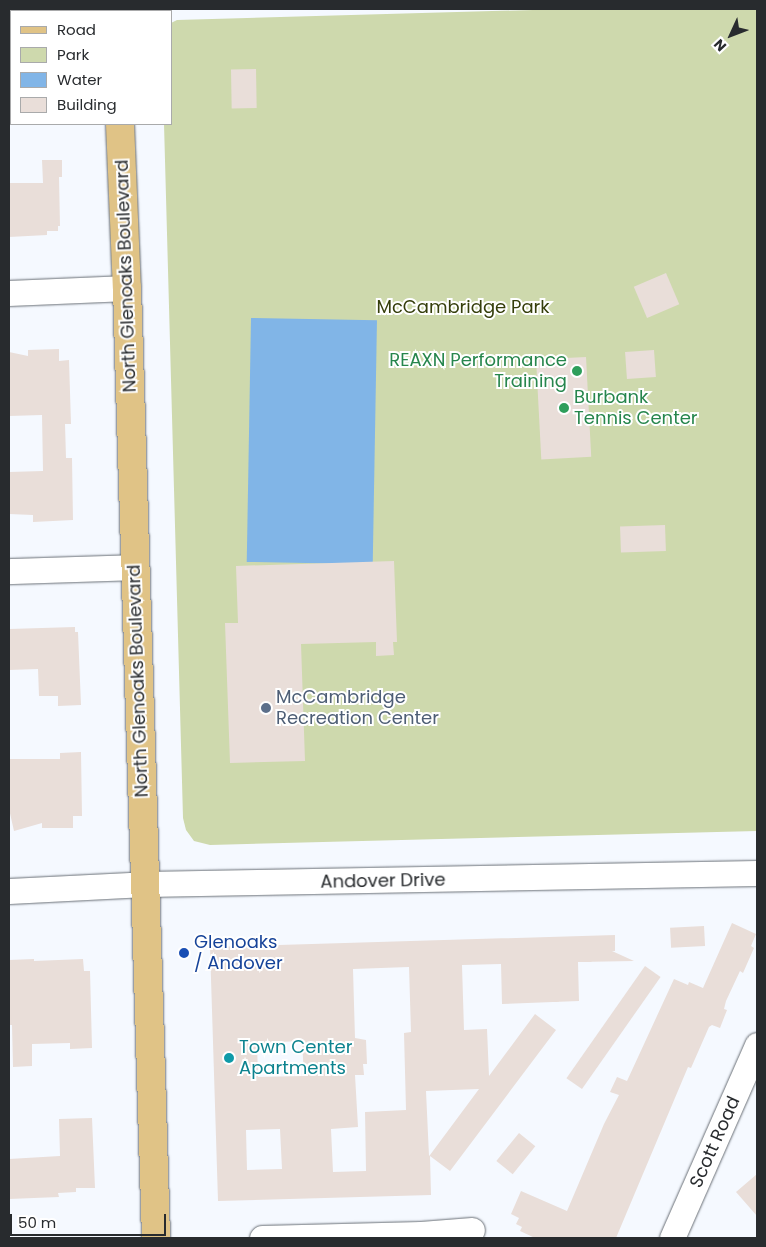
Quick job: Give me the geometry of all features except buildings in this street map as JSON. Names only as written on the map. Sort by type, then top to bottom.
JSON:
[{"type":"main road","name":"North Glenoaks Boulevard","points":[[120,125],[128,288],[134,567],[156,1238]]},
{"type":"street","points":[[9,293],[128,288]]},
{"type":"street","points":[[9,571],[134,567]]},
{"type":"street","name":"Andover Drive","points":[[9,891],[145,884],[757,873]]},
{"type":"street","name":"Scott Road","points":[[672,1238],[757,1045]]},
{"type":"street","points":[[262,1238],[421,1234],[472,1230]]},
{"type":"green space","name":"McCambridge Park","points":[[567,9],[757,9],[757,831],[210,845],[194,841],[186,830],[183,818],[164,125],[172,125],[172,22],[177,20]]},
{"type":"water","points":[[251,318],[377,320],[373,564],[247,562]]},
{"type":"place","name":"REAXN Performance Training","points":[[577,371]]},
{"type":"place","name":"Burbank Tennis Center","points":[[564,408]]},
{"type":"place","name":"McCambridge Recreation Center","points":[[266,708]]},
{"type":"place","name":"Glenoaks / Andover","points":[[184,953]]},
{"type":"place","name":"Town Center Apartments","points":[[229,1058]]}]
